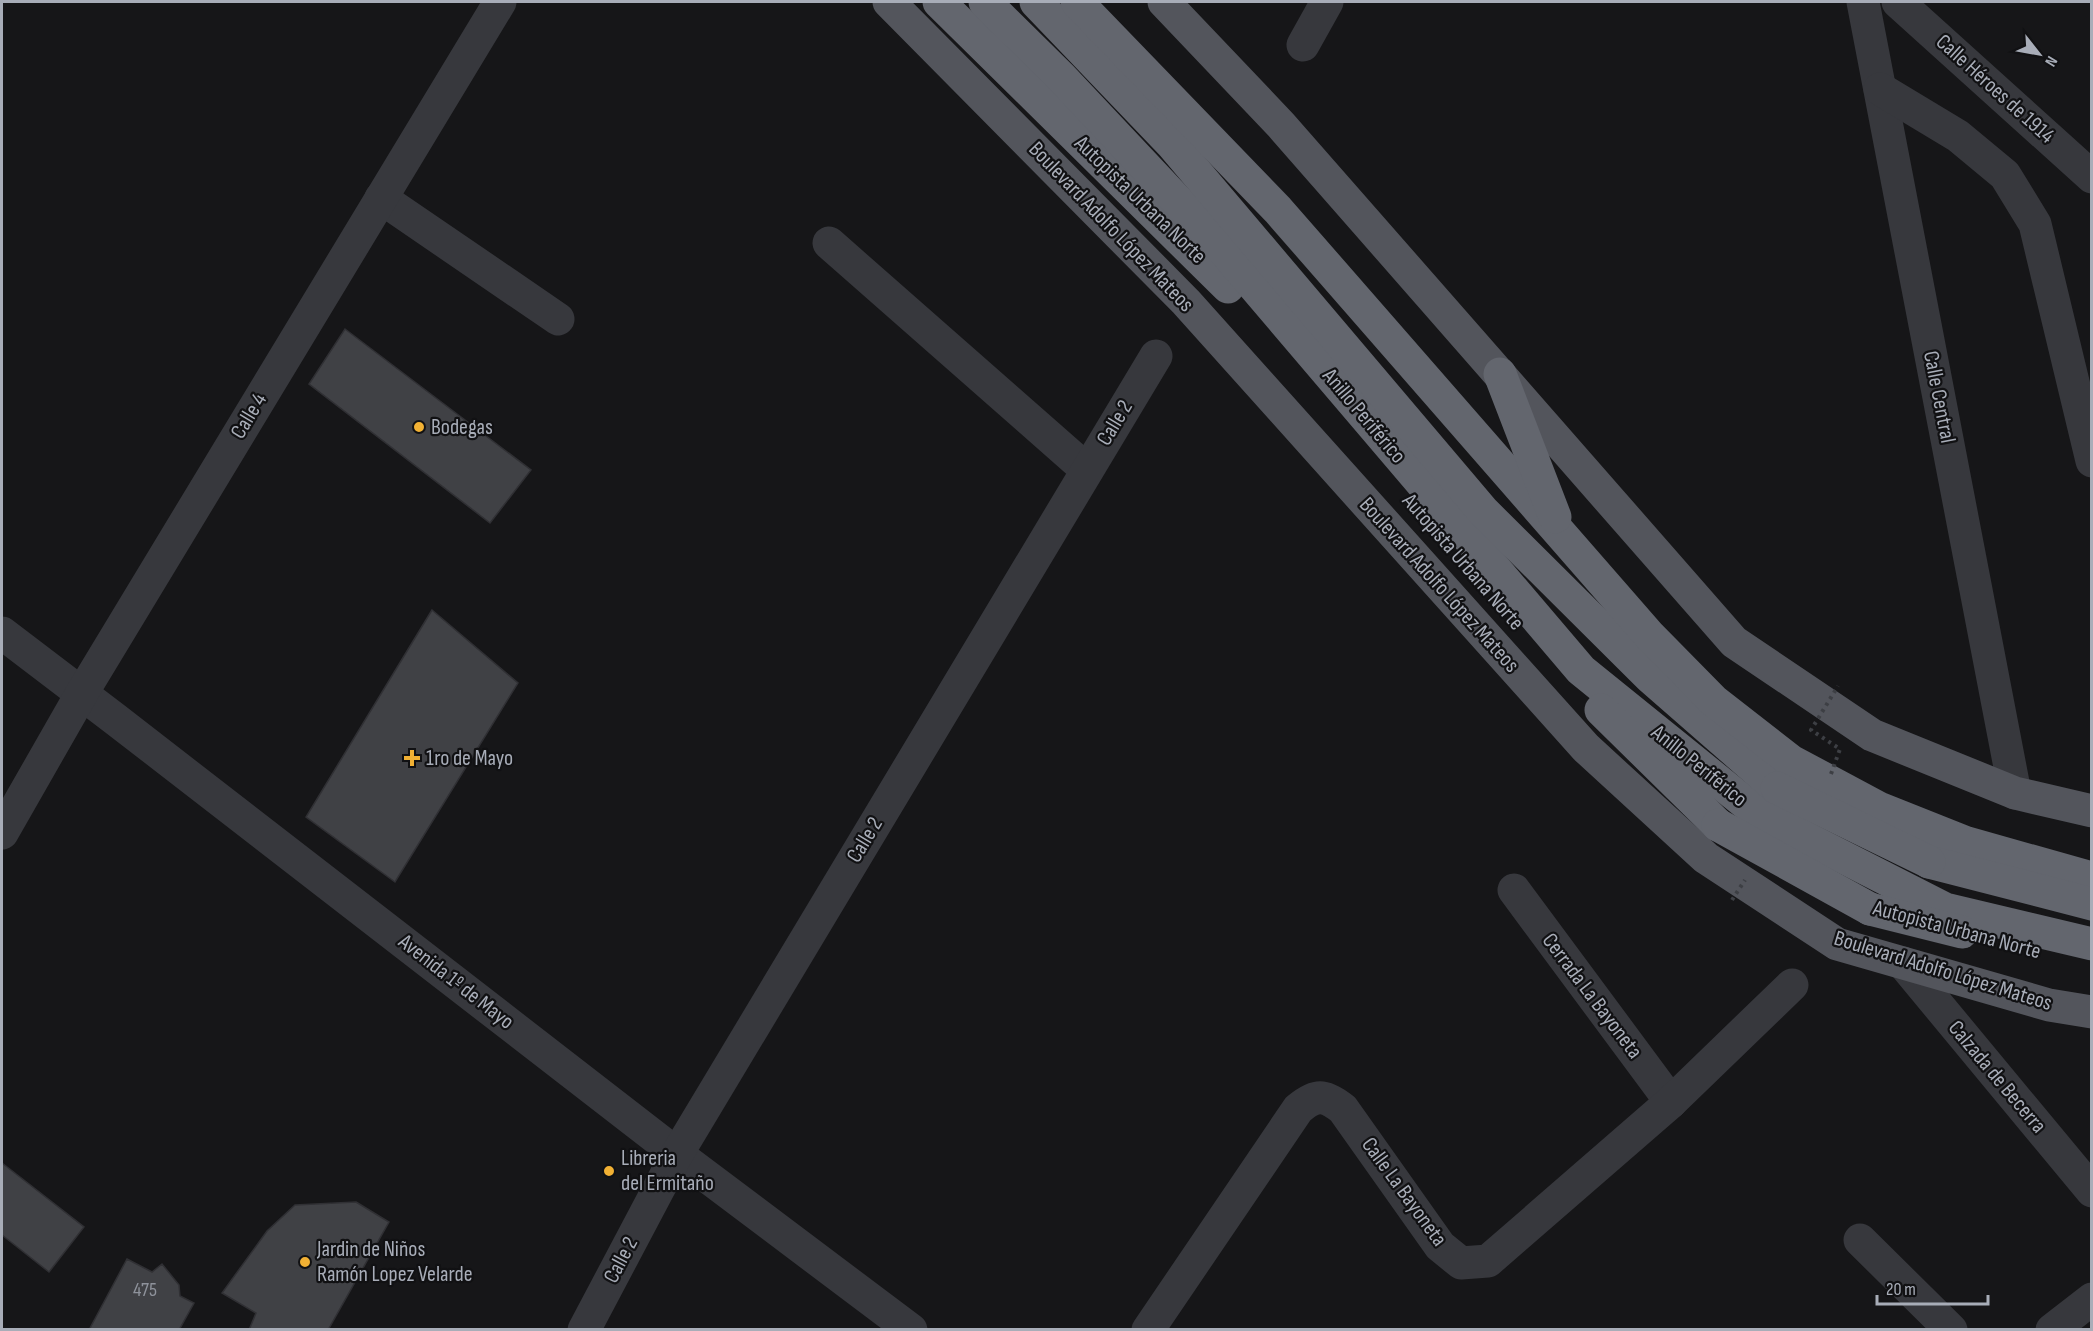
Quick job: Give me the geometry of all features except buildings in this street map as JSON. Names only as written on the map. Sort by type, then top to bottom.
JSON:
[{"type":"highway","name":"Autopista Urbana Norte","points":[[939,2],[1220,278],[1536,646],[1718,825],[1870,909],[2091,965]]},
{"type":"highway","name":"Anillo Periférico","points":[[985,2],[1062,78],[1220,246],[1581,670],[1759,814],[1945,909],[2091,944]]},
{"type":"highway","points":[[1036,2],[1172,144],[1483,511],[1650,677],[1777,788],[1929,862],[2091,904]]},
{"type":"highway","points":[[1077,2],[1278,210],[1649,635],[1714,701],[1791,761],[1878,808],[1967,843],[2091,878]]},
{"type":"highway","points":[[1500,374],[1564,538]]},
{"type":"main road","name":"Boulevard Adolfo López Mateos","points":[[889,2],[1186,302],[1586,748],[1706,858],[1837,944],[2049,1005],[2091,1012]]},
{"type":"main road","points":[[1164,2],[1281,125],[1734,642],[1872,735],[2015,793],[2091,811]]},
{"type":"street","name":"Calle 4","points":[[2,833],[82,693],[500,2]]},
{"type":"street","points":[[1304,45],[1327,2]]},
{"type":"street","name":"Calle Central","points":[[1863,2],[2015,793]]},
{"type":"street","name":"Calle Héroes de 1914","points":[[1898,2],[2091,177]]},
{"type":"street","points":[[1880,89],[1958,136],[2005,175],[2035,224],[2091,461]]},
{"type":"street","points":[[381,198],[558,319]]},
{"type":"street","points":[[829,243],[1087,470]]},
{"type":"street","name":"Calle 2","points":[[584,1329],[677,1154],[1156,356]]},
{"type":"street","name":"Avenida 1º de Mayo","points":[[2,633],[677,1154],[911,1329]]},
{"type":"street","name":"Cerrada La Bayoneta","points":[[1514,890],[1671,1102]]},
{"type":"street","name":"Calzada de Becerra","points":[[1903,963],[2091,1191]]},
{"type":"street","name":"Calle La Bayoneta","points":[[1148,1329],[1298,1109],[1311,1098],[1329,1098],[1343,1108],[1440,1246],[1461,1263],[1488,1261],[1671,1102],[1792,985]]},
{"type":"street","points":[[1860,1240],[1951,1329]]},
{"type":"street","points":[[2052,1329],[2091,1299]]},
{"type":"place","name":"Bodegas","points":[[419,427]]},
{"type":"place","name":"1ro de Mayo","points":[[412,758]]},
{"type":"place","name":"Libreria del Ermitaño","points":[[609,1171]]},
{"type":"place","name":"Jardin de Niños Ramón Lopez Velarde","points":[[305,1262]]}]
